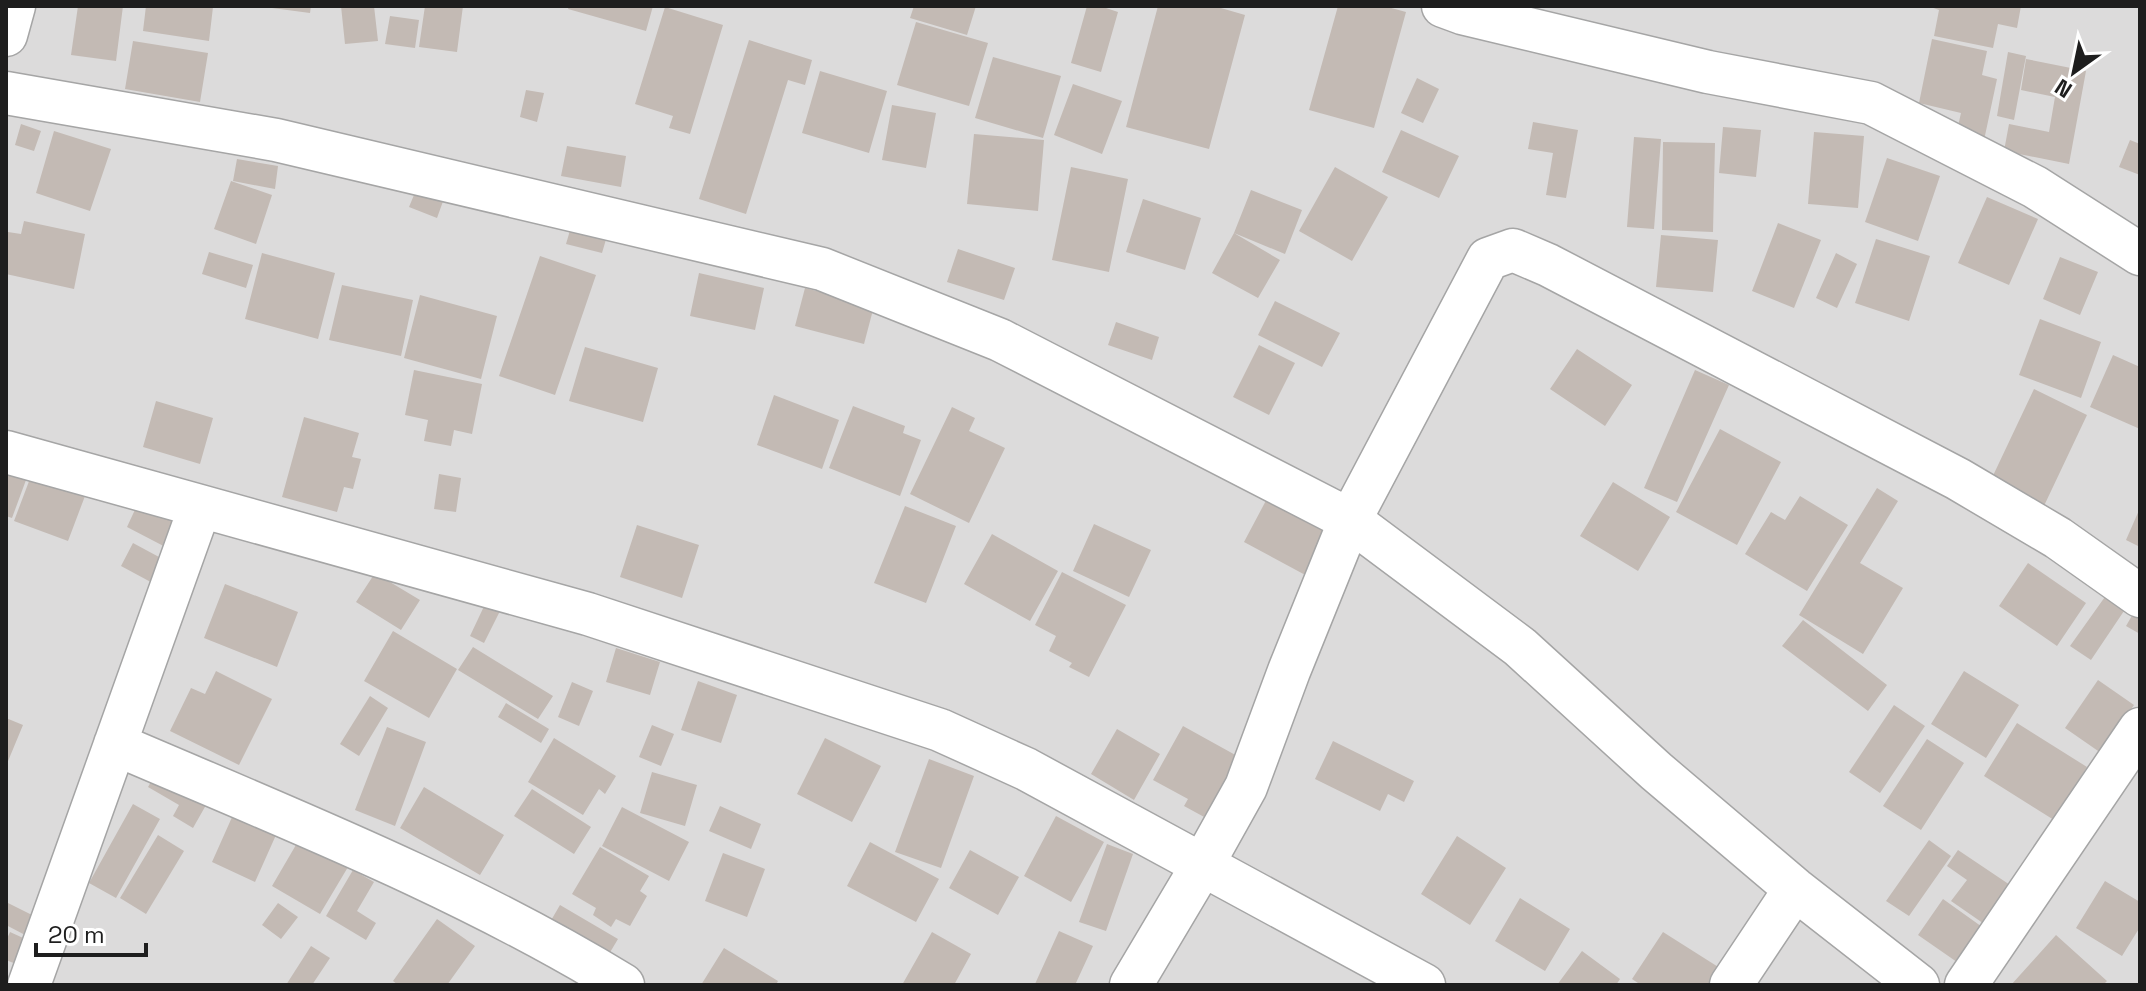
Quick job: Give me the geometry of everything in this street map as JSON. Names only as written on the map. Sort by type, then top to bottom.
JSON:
[{"type":"street","points":[[6,35],[14,6]]},
{"type":"street","points":[[1443,6],[1708,72],[1871,103],[2035,187],[2140,254]]},
{"type":"street","points":[[6,93],[276,140],[822,269],[1000,340],[1350,520],[1520,647],[1656,771],[1795,889],[1918,985]]},
{"type":"street","points":[[1131,985],[1246,787],[1350,520],[1488,259],[1513,250],[1548,265],[1958,479],[2058,538],[2140,596]]},
{"type":"street","points":[[6,452],[588,614],[940,730],[1026,769],[1424,985]]},
{"type":"street","points":[[29,985],[200,507]]},
{"type":"street","points":[[1966,985],[2140,729]]},
{"type":"street","points":[[115,744],[389,862],[563,948],[623,985]]},
{"type":"street","points":[[1731,985],[1795,889]]},
{"type":"shaded area","points":[[6,6],[2140,6],[2140,985],[6,985]]},
{"type":"building","points":[[78,6],[123,6],[116,61],[71,55]]},
{"type":"building","points":[[146,6],[213,7],[209,41],[143,31]]},
{"type":"building","points":[[272,6],[311,6],[310,13]]},
{"type":"building","points":[[341,6],[374,6],[378,41],[345,44]]},
{"type":"building","points":[[425,6],[463,6],[457,52],[419,47]]},
{"type":"building","points":[[569,6],[653,6],[646,31],[568,9]]},
{"type":"building","points":[[914,6],[976,6],[967,35],[910,18]]},
{"type":"building","points":[[1087,6],[1100,6],[1118,12],[1101,72],[1071,63]]},
{"type":"building","points":[[1158,6],[1214,6],[1245,15],[1209,149],[1126,127]]},
{"type":"building","points":[[1338,6],[1384,6],[1406,12],[1374,128],[1309,110]]},
{"type":"building","points":[[1928,6],[2021,6],[2017,28],[1998,24],[1993,48],[1934,36],[1939,10]]},
{"type":"building","points":[[665,7],[723,25],[690,134],[669,128],[673,116],[635,104]]},
{"type":"building","points":[[390,16],[419,20],[415,48],[385,44]]},
{"type":"building","points":[[916,22],[988,43],[969,106],[897,85]]},
{"type":"building","points":[[1932,39],[1987,51],[1982,75],[1997,79],[1983,145],[1955,139],[1961,113],[1919,103]]},
{"type":"building","points":[[749,40],[812,60],[805,85],[788,80],[746,214],[699,199]]},
{"type":"building","points":[[133,41],[208,53],[200,102],[125,89]]},
{"type":"building","points":[[2008,52],[2026,56],[2014,120],[1997,116]]},
{"type":"building","points":[[993,57],[1061,76],[1043,138],[975,118]]},
{"type":"building","points":[[2026,59],[2086,71],[2069,164],[2004,151],[2009,124],[2049,132],[2055,97],[2021,90]]},
{"type":"building","points":[[820,71],[887,91],[869,153],[802,133]]},
{"type":"building","points":[[1417,78],[1439,89],[1423,123],[1401,113]]},
{"type":"building","points":[[1073,84],[1122,101],[1102,154],[1054,135]]},
{"type":"building","points":[[526,90],[544,93],[537,122],[520,117]]},
{"type":"building","points":[[892,105],[936,113],[926,168],[882,160]]},
{"type":"building","points":[[1533,122],[1578,130],[1566,198],[1546,195],[1553,153],[1528,149]]},
{"type":"building","points":[[21,124],[41,131],[34,151],[15,145]]},
{"type":"building","points":[[1723,127],[1761,130],[1756,177],[1719,173]]},
{"type":"building","points":[[1401,130],[1459,156],[1439,198],[1382,172]]},
{"type":"building","points":[[54,131],[111,149],[90,211],[36,193]]},
{"type":"building","points":[[1814,132],[1864,136],[1858,208],[1808,204]]},
{"type":"building","points":[[974,134],[1044,140],[1038,211],[967,204]]},
{"type":"building","points":[[1634,137],[1661,139],[1654,229],[1627,227]]},
{"type":"building","points":[[2130,140],[2140,144],[2140,175],[2119,167]]},
{"type":"building","points":[[1663,142],[1715,143],[1713,232],[1662,230]]},
{"type":"building","points":[[567,146],[626,156],[621,187],[561,176]]},
{"type":"building","points":[[1887,158],[1940,176],[1918,241],[1865,222]]},
{"type":"building","points":[[237,159],[278,166],[275,189],[233,181]]},
{"type":"building","points":[[1071,167],[1128,179],[1109,272],[1052,260]]},
{"type":"building","points":[[1335,167],[1388,197],[1352,261],[1299,231]]},
{"type":"building","points":[[231,181],[272,195],[256,244],[214,229]]},
{"type":"building","points":[[419,183],[446,193],[437,218],[409,207]]},
{"type":"building","points":[[1251,190],[1302,210],[1285,254],[1234,233]]},
{"type":"building","points":[[1987,197],[2038,219],[2009,285],[1958,263]]},
{"type":"building","points":[[1143,199],[1201,218],[1185,270],[1126,252]]},
{"type":"building","points":[[24,221],[85,234],[74,289],[6,274],[8,232],[21,234]]},
{"type":"building","points":[[1778,223],[1821,240],[1794,308],[1752,291]]},
{"type":"building","points":[[571,227],[607,236],[602,253],[566,244]]},
{"type":"building","points":[[1234,233],[1280,260],[1258,298],[1212,273]]},
{"type":"building","points":[[1661,235],[1718,240],[1713,292],[1656,287]]},
{"type":"building","points":[[1876,239],[1930,256],[1909,321],[1855,303]]},
{"type":"building","points":[[958,249],[1015,268],[1004,300],[947,282]]},
{"type":"building","points":[[209,252],[253,265],[246,288],[202,274]]},
{"type":"building","points":[[262,253],[335,273],[318,339],[245,319]]},
{"type":"building","points":[[1836,253],[1857,264],[1837,308],[1816,298]]},
{"type":"building","points":[[540,256],[596,275],[555,395],[499,376]]},
{"type":"building","points":[[2060,257],[2098,272],[2080,315],[2043,299]]},
{"type":"building","points":[[699,273],[764,288],[755,330],[690,316]]},
{"type":"building","points":[[342,285],[413,300],[401,356],[329,340]]},
{"type":"building","points":[[805,288],[874,306],[864,344],[795,326]]},
{"type":"building","points":[[420,295],[497,316],[481,379],[404,358]]},
{"type":"building","points":[[1275,301],[1340,333],[1322,367],[1258,335]]},
{"type":"building","points":[[2040,319],[2101,342],[2081,398],[2019,375]]},
{"type":"building","points":[[1116,322],[1159,337],[1152,360],[1108,345]]},
{"type":"building","points":[[1259,345],[1295,363],[1269,415],[1233,397]]},
{"type":"building","points":[[585,347],[658,368],[643,422],[569,401]]},
{"type":"building","points":[[1577,349],[1632,385],[1605,426],[1550,389]]},
{"type":"building","points":[[2113,355],[2140,367],[2140,429],[2090,407]]},
{"type":"building","points":[[414,370],[482,384],[472,434],[454,430],[451,446],[424,441],[428,420],[405,415]]},
{"type":"building","points":[[1695,370],[1729,385],[1677,502],[1644,488]]},
{"type":"building","points":[[2034,389],[2087,415],[2043,508],[1990,482]]},
{"type":"building","points":[[774,395],[839,420],[822,469],[757,445]]},
{"type":"building","points":[[156,401],[213,418],[200,464],[143,447]]},
{"type":"building","points":[[853,406],[905,426],[903,433],[921,440],[900,496],[829,468]]},
{"type":"building","points":[[952,407],[975,418],[969,431],[1005,448],[969,523],[910,494]]},
{"type":"building","points":[[304,417],[359,433],[352,457],[361,459],[353,489],[344,487],[337,512],[282,497]]},
{"type":"building","points":[[1720,429],[1781,462],[1737,545],[1676,512]]},
{"type":"building","points":[[6,472],[26,480],[12,518],[6,516]]},
{"type":"building","points":[[439,474],[461,478],[456,512],[434,509]]},
{"type":"building","points":[[31,476],[85,496],[68,541],[14,521]]},
{"type":"building","points":[[1613,482],[1670,517],[1638,571],[1580,536]]},
{"type":"building","points":[[1877,488],[1898,501],[1860,563],[1903,588],[1863,654],[1799,615]]},
{"type":"building","points":[[1270,493],[1335,527],[1309,577],[1244,542]]},
{"type":"building","points":[[1800,496],[1848,525],[1807,591],[1745,554],[1771,512],[1785,520]]},
{"type":"building","points":[[139,501],[189,526],[175,552],[127,527]]},
{"type":"building","points":[[905,506],[956,526],[926,603],[874,583]]},
{"type":"building","points":[[2140,508],[2140,547],[2126,540]]},
{"type":"building","points":[[1094,524],[1151,550],[1129,597],[1073,571]]},
{"type":"building","points":[[637,525],[699,545],[682,598],[620,577]]},
{"type":"building","points":[[992,534],[1058,571],[1030,621],[964,584]]},
{"type":"building","points":[[133,543],[172,564],[160,587],[121,566]]},
{"type":"building","points":[[2028,563],[2086,603],[2057,646],[1999,606]]},
{"type":"building","points":[[1062,572],[1126,605],[1089,677],[1069,667],[1072,663],[1049,651],[1056,636],[1035,625]]},
{"type":"building","points":[[375,573],[420,600],[401,630],[356,602]]},
{"type":"building","points":[[225,584],[298,612],[277,667],[204,638]]},
{"type":"building","points":[[2107,594],[2126,608],[2091,660],[2070,646]]},
{"type":"building","points":[[487,600],[502,607],[484,643],[470,636]]},
{"type":"building","points":[[2137,607],[2140,608],[2140,634],[2126,626]]},
{"type":"building","points":[[1803,620],[1887,685],[1868,711],[1782,646]]},
{"type":"building","points":[[393,631],[457,669],[429,718],[364,681]]},
{"type":"building","points":[[473,647],[553,696],[538,719],[458,670]]},
{"type":"building","points":[[616,648],[660,662],[650,695],[606,682]]},
{"type":"building","points":[[216,671],[272,699],[239,765],[170,731],[191,688],[205,694]]},
{"type":"building","points":[[1964,671],[2019,705],[1986,758],[1931,724]]},
{"type":"building","points":[[2098,680],[2134,705],[2101,753],[2065,728]]},
{"type":"building","points":[[698,681],[737,695],[721,743],[681,730]]},
{"type":"building","points":[[572,682],[593,691],[579,726],[558,717]]},
{"type":"building","points":[[370,696],[388,708],[359,756],[340,744]]},
{"type":"building","points":[[506,703],[549,729],[541,743],[498,717]]},
{"type":"building","points":[[1894,705],[1925,726],[1880,793],[1849,772]]},
{"type":"building","points":[[6,718],[23,725],[6,766]]},
{"type":"building","points":[[2017,723],[2087,767],[2054,820],[1984,776]]},
{"type":"building","points":[[652,725],[674,734],[661,766],[639,757]]},
{"type":"building","points":[[1183,726],[1239,757],[1206,818],[1184,806],[1188,799],[1153,780]]},
{"type":"building","points":[[387,727],[426,742],[395,826],[355,810]]},
{"type":"building","points":[[1117,729],[1160,754],[1134,800],[1091,774]]},
{"type":"building","points":[[554,738],[616,776],[605,794],[599,789],[583,815],[528,782]]},
{"type":"building","points":[[825,738],[881,766],[852,822],[797,794]]},
{"type":"building","points":[[1927,739],[1964,763],[1921,830],[1883,806]]},
{"type":"building","points":[[1333,741],[1414,781],[1404,802],[1388,794],[1380,811],[1315,779]]},
{"type":"building","points":[[929,759],[974,776],[941,868],[895,852]]},
{"type":"building","points":[[159,768],[210,798],[193,828],[173,816],[179,805],[148,787]]},
{"type":"building","points":[[652,772],[697,785],[685,826],[640,813]]},
{"type":"building","points":[[424,787],[504,835],[480,875],[400,828]]},
{"type":"building","points":[[532,789],[591,827],[574,854],[514,816]]},
{"type":"building","points":[[133,804],[160,819],[116,898],[89,883]]},
{"type":"building","points":[[237,806],[280,826],[255,882],[212,862]]},
{"type":"building","points":[[720,806],[761,824],[751,849],[709,831]]},
{"type":"building","points":[[622,807],[689,842],[669,881],[602,846]]},
{"type":"building","points":[[1056,816],[1104,842],[1071,902],[1024,876]]},
{"type":"building","points":[[158,835],[184,851],[146,914],[120,898]]},
{"type":"building","points":[[1457,836],[1506,868],[1470,925],[1421,894]]},
{"type":"building","points":[[300,838],[348,867],[320,914],[272,886]]},
{"type":"building","points":[[1929,840],[1951,856],[1909,916],[1886,901]]},
{"type":"building","points":[[870,842],[939,879],[916,922],[847,886]]},
{"type":"building","points":[[1107,844],[1133,854],[1106,931],[1079,922]]},
{"type":"building","points":[[600,847],[649,876],[640,891],[647,896],[630,926],[616,919],[611,927],[593,915],[596,908],[572,894]]},
{"type":"building","points":[[970,850],[1019,877],[998,915],[949,888]]},
{"type":"building","points":[[1958,850],[2016,889],[1990,928],[1951,901],[1967,880],[1947,866]]},
{"type":"building","points":[[723,853],[765,869],[747,917],[705,901]]},
{"type":"building","points":[[353,870],[374,882],[357,911],[376,923],[366,940],[326,916]]},
{"type":"building","points":[[2105,881],[2140,902],[2140,927],[2122,956],[2076,928]]},
{"type":"building","points":[[1520,898],[1570,929],[1545,971],[1495,941]]},
{"type":"building","points":[[1943,899],[1992,934],[1967,969],[1918,935]]},
{"type":"building","points":[[6,902],[36,917],[27,936],[6,925]]},
{"type":"building","points":[[278,903],[298,917],[281,939],[262,925]]},
{"type":"building","points":[[560,905],[618,939],[603,964],[546,929]]},
{"type":"building","points":[[437,919],[475,946],[447,985],[398,985],[393,981]]},
{"type":"building","points":[[1059,931],[1093,946],[1075,985],[1037,985],[1035,984]]},
{"type":"building","points":[[10,932],[32,942],[21,966],[6,960],[6,941]]},
{"type":"building","points":[[932,932],[971,954],[954,985],[902,985]]},
{"type":"building","points":[[1663,932],[1723,970],[1713,985],[1641,985],[1632,979]]},
{"type":"building","points":[[2056,935],[2107,981],[2103,985],[2011,985]]},
{"type":"building","points":[[311,946],[330,958],[312,985],[286,985]]},
{"type":"building","points":[[724,948],[778,981],[776,985],[701,985]]},
{"type":"building","points":[[1582,951],[1620,979],[1616,985],[1557,985]]}]
